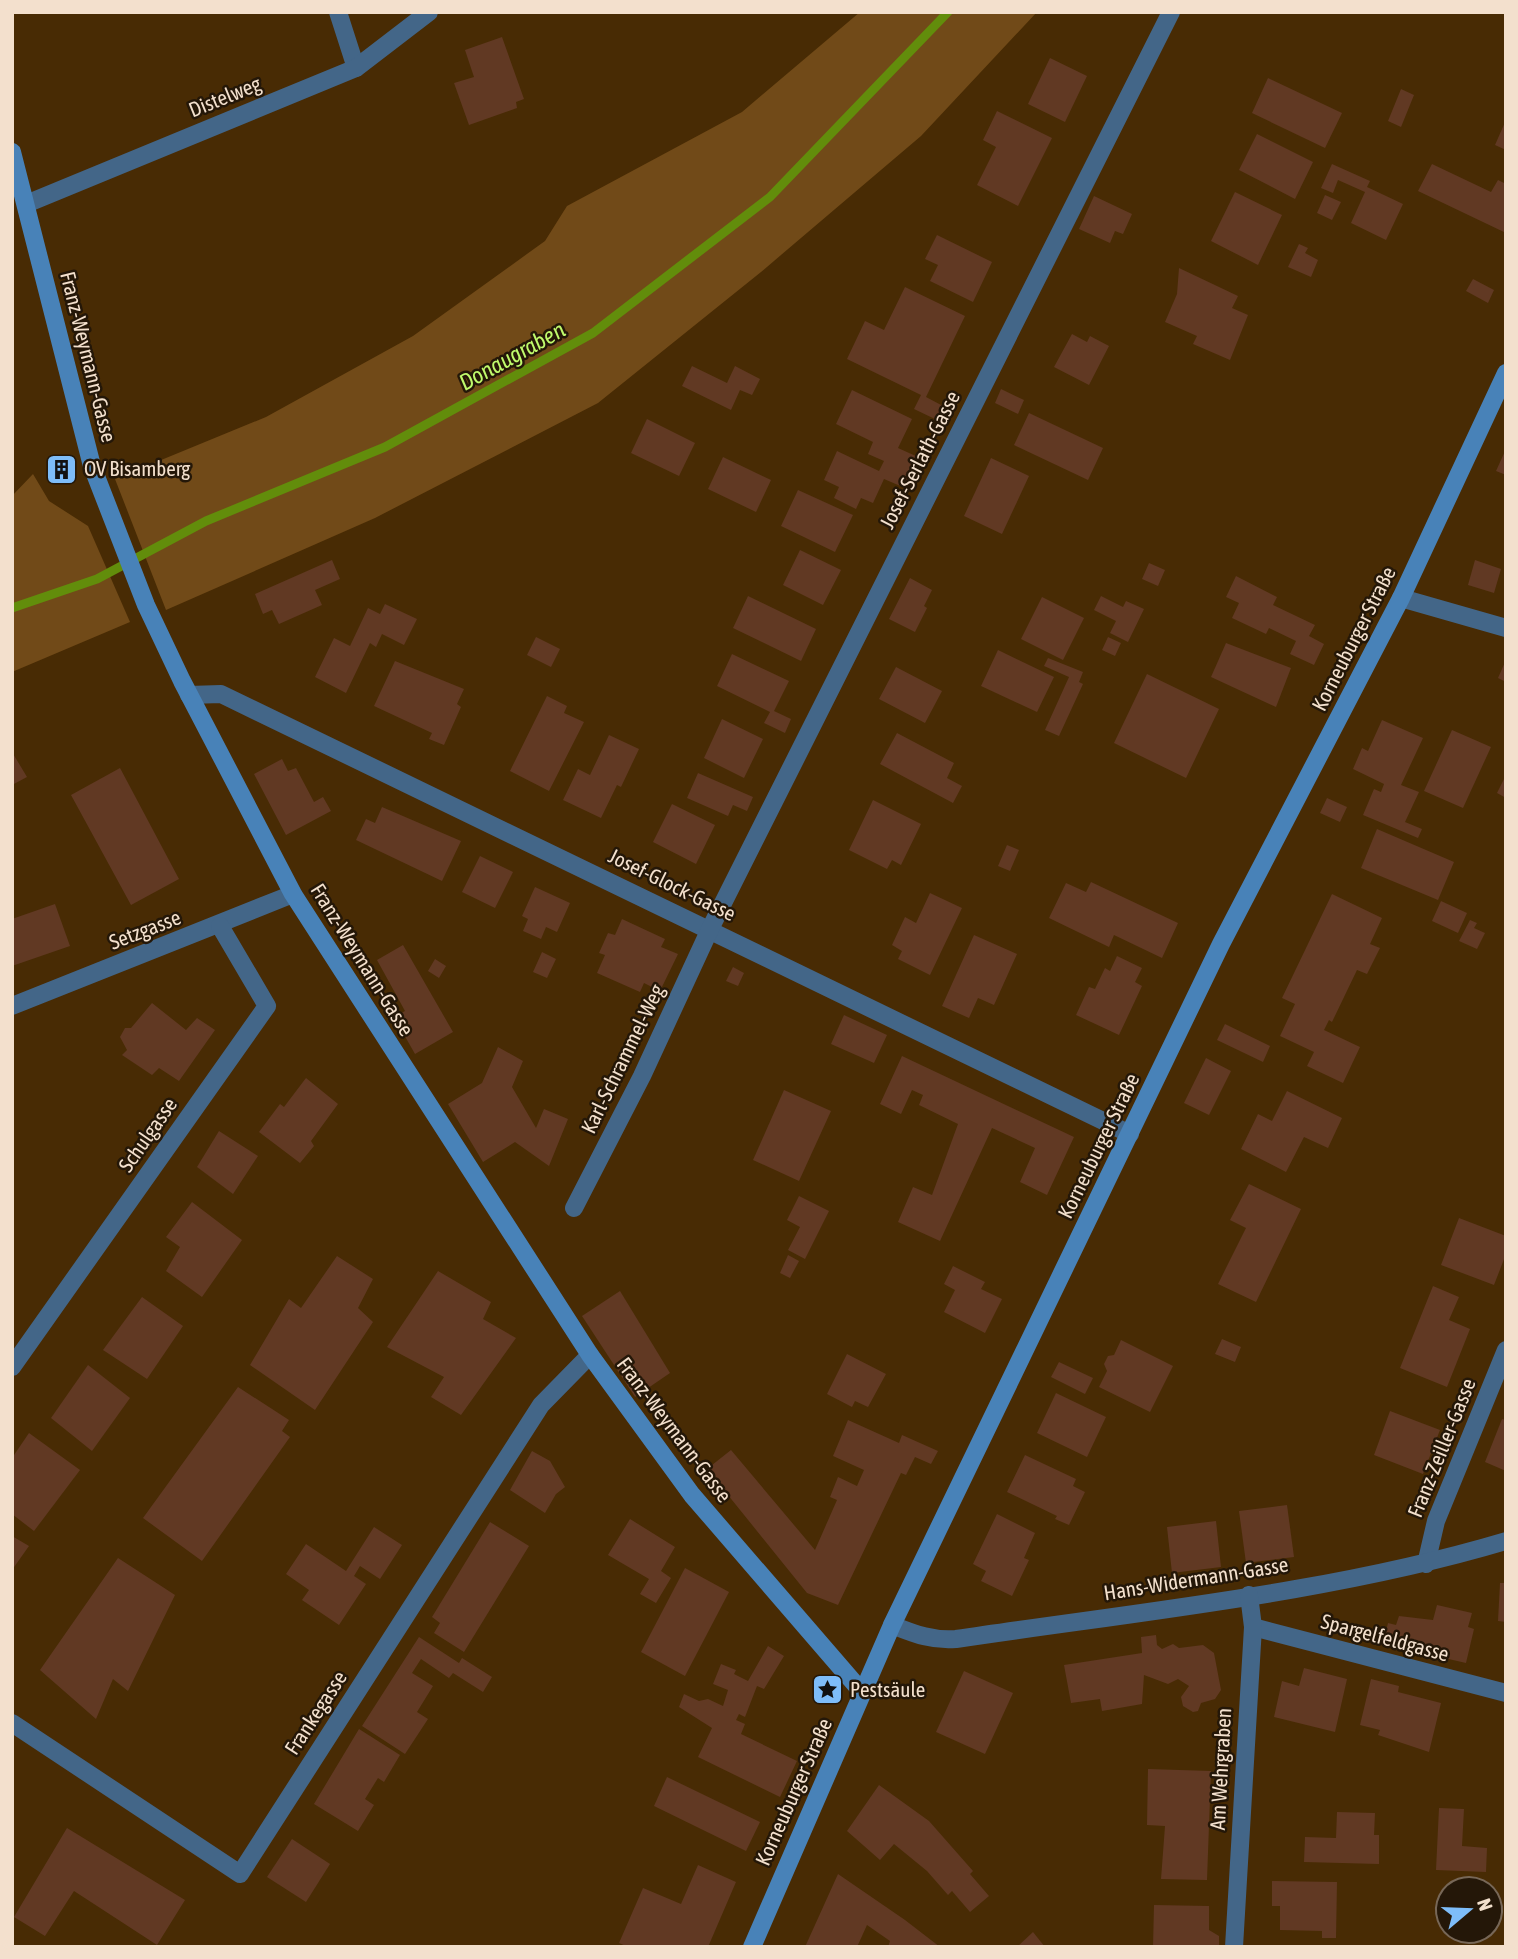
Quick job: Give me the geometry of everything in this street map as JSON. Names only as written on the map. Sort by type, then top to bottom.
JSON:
[{"type":"street","points":[[338,12],[356,68]]},
{"type":"street","name":"Distelweg","points":[[26,204],[356,68],[429,12]]},
{"type":"street","name":"Josef-Serlath-Gasse","points":[[710,929],[1171,12]]},
{"type":"street","name":"Franz-Weymann-Gasse","points":[[12,152],[92,466],[146,605],[189,695],[293,894],[590,1355],[692,1495],[862,1692]]},
{"type":"street","name":"Korneuburger Straße","points":[[751,1947],[892,1625],[1221,944],[1401,598],[1506,373]]},
{"type":"street","points":[[1401,598],[1506,628]]},
{"type":"street","name":"Josef-Glock-Gasse","points":[[189,695],[221,694],[1130,1134]]},
{"type":"street","name":"Setzgasse","points":[[12,1006],[220,926],[293,894]]},
{"type":"street","name":"Schulgasse","points":[[12,1367],[267,1006],[220,926]]},
{"type":"street","name":"Karl-Schrammel-Weg","points":[[574,1208],[642,1076],[710,929]]},
{"type":"street","name":"Franz-Zeiller-Gasse","points":[[1426,1564],[1436,1521],[1506,1350]]},
{"type":"street","name":"Frankegasse","points":[[12,1723],[240,1874],[541,1405],[590,1355]]},
{"type":"street","name":"Hans-Widermann-Gasse","points":[[892,1625],[922,1637],[939,1640],[1249,1595],[1426,1564],[1506,1541]]},
{"type":"street","name":"Am Wehrgraben","points":[[1234,1947],[1252,1627],[1249,1595]]},
{"type":"street","name":"Spargelfeldgasse","points":[[1252,1627],[1506,1693]]},
{"type":"shaded area","points":[[860,12],[1037,12],[921,136],[761,272],[598,403],[375,518],[166,610],[115,479],[266,417],[413,336],[545,241],[567,206],[742,112]]},
{"type":"shaded area","points":[[33,474],[49,501],[88,526],[130,622],[12,672],[12,496]]},
{"type":"building","points":[[502,37],[524,99],[516,102],[517,108],[469,125],[454,83],[474,77],[465,50]]},
{"type":"building","points":[[1050,58],[1087,76],[1065,122],[1028,104]]},
{"type":"building","points":[[1268,78],[1342,113],[1325,148],[1252,113]]},
{"type":"building","points":[[1401,89],[1414,95],[1401,127],[1388,121]]},
{"type":"building","points":[[997,111],[1052,138],[1018,206],[977,185],[996,147],[983,140]]},
{"type":"building","points":[[1506,120],[1506,150],[1495,145]]},
{"type":"building","points":[[1257,134],[1313,162],[1295,199],[1239,170]]},
{"type":"building","points":[[1332,164],[1370,181],[1367,187],[1403,204],[1386,240],[1351,223],[1365,192],[1338,180],[1333,193],[1321,188]]},
{"type":"building","points":[[1432,164],[1491,192],[1498,180],[1506,184],[1506,233],[1418,191]]},
{"type":"building","points":[[1235,192],[1282,215],[1258,265],[1211,241]]},
{"type":"building","points":[[1325,195],[1341,202],[1332,220],[1317,213]]},
{"type":"building","points":[[1094,196],[1132,214],[1123,234],[1115,231],[1110,243],[1079,229]]},
{"type":"building","points":[[937,235],[992,262],[973,302],[930,281],[938,265],[925,259]]},
{"type":"building","points":[[1299,244],[1308,248],[1305,253],[1318,260],[1311,277],[1288,267]]},
{"type":"building","points":[[1179,268],[1238,296],[1232,308],[1248,315],[1230,360],[1193,344],[1197,336],[1165,322],[1177,294]]},
{"type":"building","points":[[1473,279],[1494,290],[1488,303],[1466,291]]},
{"type":"building","points":[[905,287],[965,316],[926,397],[943,406],[937,420],[914,409],[921,395],[847,359],[865,321],[884,330]]},
{"type":"building","points":[[1072,334],[1087,342],[1090,336],[1109,346],[1089,385],[1054,367]]},
{"type":"building","points":[[692,366],[727,383],[735,366],[760,379],[752,395],[740,390],[731,410],[682,386]]},
{"type":"building","points":[[1001,389],[1024,400],[1018,414],[995,403]]},
{"type":"building","points":[[852,390],[912,419],[898,448],[918,457],[905,488],[884,479],[873,503],[861,498],[856,509],[834,498],[839,487],[824,480],[837,451],[879,471],[884,461],[868,454],[873,442],[836,424]]},
{"type":"building","points":[[1029,413],[1103,448],[1088,480],[1014,445]]},
{"type":"building","points":[[647,419],[695,443],[679,476],[631,453]]},
{"type":"building","points":[[1506,449],[1506,475],[1496,471]]},
{"type":"building","name":"OV Bisamberg","points":[[65,456],[73,477],[58,483],[49,461]]},
{"type":"building","points":[[723,457],[771,480],[756,512],[708,489]]},
{"type":"building","points":[[991,458],[1029,476],[1002,534],[964,516]]},
{"type":"building","points":[[798,490],[853,515],[835,552],[781,526]]},
{"type":"building","points":[[800,550],[841,570],[823,605],[783,585]]},
{"type":"building","points":[[332,560],[340,579],[315,590],[322,605],[279,624],[272,610],[263,614],[255,594]]},
{"type":"building","points":[[1475,560],[1501,569],[1494,593],[1468,585]]},
{"type":"building","points":[[1149,563],[1165,570],[1158,586],[1142,579]]},
{"type":"building","points":[[1236,576],[1277,597],[1273,605],[1315,625],[1309,636],[1324,644],[1314,665],[1290,654],[1296,641],[1269,628],[1266,634],[1232,618],[1239,603],[1226,597]]},
{"type":"building","points":[[910,578],[932,590],[924,606],[927,608],[915,632],[889,619]]},
{"type":"building","points":[[748,596],[816,629],[801,661],[733,628]]},
{"type":"building","points":[[1101,596],[1123,607],[1126,601],[1144,609],[1128,642],[1110,633],[1116,621],[1094,610]]},
{"type":"building","points":[[1042,597],[1084,618],[1063,660],[1021,639]]},
{"type":"building","points":[[385,604],[417,619],[404,645],[382,634],[376,647],[370,643],[346,693],[315,677],[334,638],[350,646],[368,608],[380,614]]},
{"type":"building","points":[[536,637],[560,649],[551,667],[527,655]]},
{"type":"building","points":[[1108,637],[1121,643],[1115,656],[1102,650]]},
{"type":"building","points":[[1226,643],[1291,668],[1276,707],[1211,677]]},
{"type":"building","points":[[998,650],[1054,677],[1037,712],[981,686]]},
{"type":"building","points":[[732,654],[789,681],[774,711],[791,719],[785,733],[764,723],[770,712],[717,686]]},
{"type":"building","points":[[1048,658],[1083,672],[1079,682],[1083,684],[1059,736],[1045,730],[1069,677],[1044,666]]},
{"type":"building","points":[[1506,660],[1506,682],[1498,678]]},
{"type":"building","points":[[395,661],[464,689],[457,704],[461,707],[444,745],[429,739],[432,733],[374,706]]},
{"type":"building","points":[[896,667],[942,691],[925,723],[879,699]]},
{"type":"building","points":[[1147,674],[1219,709],[1186,778],[1114,743]]},
{"type":"building","points":[[547,696],[567,706],[564,713],[584,722],[549,791],[510,771]]},
{"type":"building","points":[[722,719],[763,739],[744,778],[704,758]]},
{"type":"building","points":[[1382,720],[1423,738],[1401,785],[1419,792],[1405,822],[1422,829],[1418,838],[1363,815],[1374,789],[1381,792],[1384,784],[1353,769],[1362,748],[1368,751]]},
{"type":"building","points":[[1452,730],[1491,747],[1463,808],[1424,791]]},
{"type":"building","points":[[897,733],[954,763],[947,778],[962,786],[953,803],[880,764]]},
{"type":"building","points":[[609,735],[639,749],[621,787],[617,785],[601,818],[563,800],[578,769],[590,775]]},
{"type":"building","points":[[12,752],[27,777],[12,785]]},
{"type":"building","points":[[282,759],[288,771],[296,768],[314,802],[323,797],[331,811],[286,835],[254,774]]},
{"type":"building","points":[[120,768],[179,879],[131,905],[71,795]]},
{"type":"building","points":[[698,773],[753,797],[747,811],[733,805],[728,816],[687,798]]},
{"type":"building","points":[[1506,775],[1506,798],[1497,793]]},
{"type":"building","points":[[1327,798],[1347,807],[1340,822],[1320,813]]},
{"type":"building","points":[[873,800],[921,824],[901,865],[892,860],[887,869],[849,850]]},
{"type":"building","points":[[672,804],[715,825],[696,864],[653,842]]},
{"type":"building","points":[[382,807],[461,841],[442,881],[356,840],[366,819],[375,823]]},
{"type":"building","points":[[1377,829],[1454,862],[1438,900],[1361,868]]},
{"type":"building","points":[[1007,845],[1019,850],[1010,871],[998,866]]},
{"type":"building","points":[[480,856],[513,872],[495,908],[462,892]]},
{"type":"building","points":[[1091,882],[1178,923],[1162,958],[1114,935],[1109,947],[1049,918],[1066,883],[1086,892]]},
{"type":"building","points":[[535,887],[570,903],[557,932],[546,927],[541,939],[523,931],[528,919],[522,916]]},
{"type":"building","points":[[930,893],[962,908],[930,975],[898,959],[902,951],[892,945],[905,917],[916,923]]},
{"type":"building","points":[[1332,894],[1382,918],[1370,944],[1380,948],[1367,974],[1357,970],[1332,1022],[1329,1020],[1324,1030],[1360,1047],[1343,1083],[1307,1066],[1314,1052],[1280,1036],[1295,1004],[1282,998]]},
{"type":"building","points":[[1441,901],[1467,913],[1458,933],[1432,921]]},
{"type":"building","points":[[55,904],[70,946],[12,966],[12,919]]},
{"type":"building","points":[[622,919],[665,939],[661,947],[678,954],[660,991],[644,983],[640,992],[597,973],[605,955],[599,953],[608,933],[615,935]]},
{"type":"building","points":[[1470,920],[1477,923],[1474,928],[1485,933],[1477,949],[1459,941]]},
{"type":"building","points":[[974,935],[1017,954],[994,1005],[978,998],[969,1018],[942,1006]]},
{"type":"building","points":[[403,945],[453,1032],[415,1054],[394,1017],[405,1011],[377,960]]},
{"type":"building","points":[[542,952],[556,959],[547,978],[533,972]]},
{"type":"building","points":[[1117,956],[1142,968],[1135,982],[1142,986],[1119,1035],[1076,1015],[1089,987],[1095,989],[1105,968],[1110,971]]},
{"type":"building","points":[[435,959],[446,966],[439,978],[428,971]]},
{"type":"building","points":[[733,967],[744,973],[738,986],[726,981]]},
{"type":"building","points":[[152,1003],[186,1030],[197,1018],[215,1030],[179,1081],[159,1068],[152,1075],[122,1055],[127,1050],[120,1037],[125,1028],[131,1028]]},
{"type":"building","points":[[844,1015],[887,1035],[874,1063],[831,1044]]},
{"type":"building","points":[[1225,1024],[1270,1046],[1263,1062],[1217,1040]]},
{"type":"building","points":[[498,1047],[523,1061],[512,1087],[536,1128],[544,1109],[568,1119],[549,1166],[515,1142],[483,1162],[448,1104],[482,1083]]},
{"type":"building","points":[[902,1056],[1074,1137],[1047,1195],[1020,1182],[1035,1148],[992,1128],[940,1241],[898,1222],[913,1187],[932,1195],[958,1124],[919,1105],[923,1095],[912,1090],[901,1114],[880,1104]]},
{"type":"building","points":[[1206,1058],[1231,1071],[1209,1115],[1184,1103]]},
{"type":"building","points":[[306,1078],[338,1104],[311,1141],[314,1146],[300,1163],[259,1132],[280,1104],[284,1107]]},
{"type":"building","points":[[784,1090],[831,1111],[799,1181],[753,1160]]},
{"type":"building","points":[[1287,1091],[1342,1118],[1328,1148],[1304,1137],[1286,1172],[1241,1149],[1258,1114],[1272,1121]]},
{"type":"building","points":[[219,1131],[258,1156],[233,1194],[197,1167]]},
{"type":"building","points":[[1249,1184],[1301,1209],[1256,1302],[1218,1284],[1246,1228],[1230,1220]]},
{"type":"building","points":[[799,1196],[829,1211],[805,1259],[788,1250],[800,1227],[787,1220]]},
{"type":"building","points":[[192,1202],[242,1240],[202,1297],[166,1271],[180,1247],[166,1237]]},
{"type":"building","points":[[1459,1218],[1506,1236],[1506,1254],[1494,1285],[1441,1265]]},
{"type":"building","points":[[788,1255],[799,1261],[790,1278],[780,1273]]},
{"type":"building","points":[[337,1256],[373,1279],[358,1308],[373,1322],[315,1410],[250,1365],[289,1299],[301,1308]]},
{"type":"building","points":[[953,1266],[985,1282],[981,1289],[1002,1299],[985,1333],[944,1312],[955,1290],[944,1284]]},
{"type":"building","points":[[438,1271],[491,1302],[483,1319],[516,1338],[461,1415],[431,1397],[444,1377],[387,1347]]},
{"type":"building","points":[[1433,1286],[1459,1297],[1449,1320],[1470,1329],[1447,1387],[1400,1368]]},
{"type":"building","points":[[620,1291],[670,1373],[635,1397],[582,1316]]},
{"type":"building","points":[[142,1297],[183,1326],[147,1379],[103,1350]]},
{"type":"building","points":[[1222,1339],[1241,1347],[1235,1362],[1215,1354]]},
{"type":"building","points":[[1121,1340],[1173,1366],[1150,1412],[1099,1387],[1107,1371],[1104,1364],[1108,1356],[1114,1355]]},
{"type":"building","points":[[847,1354],[886,1374],[868,1407],[855,1401],[852,1407],[827,1394]]},
{"type":"building","points":[[1059,1362],[1093,1378],[1085,1394],[1051,1377]]},
{"type":"building","points":[[88,1365],[130,1398],[92,1451],[51,1418]]},
{"type":"building","points":[[238,1387],[289,1420],[282,1431],[290,1437],[202,1561],[143,1518]]},
{"type":"building","points":[[1056,1393],[1106,1417],[1087,1457],[1037,1433]]},
{"type":"building","points":[[1390,1411],[1440,1430],[1423,1474],[1374,1455]]},
{"type":"building","points":[[1502,1419],[1506,1420],[1506,1471],[1485,1462]]},
{"type":"building","points":[[848,1420],[899,1443],[902,1435],[938,1451],[931,1464],[915,1457],[906,1475],[901,1473],[838,1605],[807,1593],[707,1469],[731,1450],[815,1550],[837,1500],[830,1497],[838,1477],[857,1486],[864,1470],[833,1456]]},
{"type":"building","points":[[29,1433],[80,1470],[34,1531],[12,1514],[12,1458]]},
{"type":"building","points":[[532,1451],[550,1461],[565,1487],[556,1494],[545,1513],[510,1490]]},
{"type":"building","points":[[1025,1455],[1076,1479],[1073,1486],[1085,1492],[1069,1525],[1055,1519],[1057,1516],[1007,1492]]},
{"type":"building","points":[[1287,1505],[1294,1557],[1246,1563],[1239,1511]]},
{"type":"building","points":[[997,1514],[1035,1533],[1024,1558],[1029,1560],[1012,1596],[981,1581],[986,1571],[973,1564]]},
{"type":"building","points":[[630,1519],[675,1547],[661,1571],[671,1578],[656,1603],[640,1594],[649,1579],[608,1555]]},
{"type":"building","points":[[1216,1521],[1221,1567],[1172,1573],[1167,1527]]},
{"type":"building","points":[[490,1522],[529,1546],[464,1652],[434,1633],[440,1623],[432,1617]]},
{"type":"building","points":[[374,1527],[402,1545],[380,1579],[360,1566],[354,1576],[366,1584],[339,1625],[302,1600],[309,1590],[286,1574],[306,1544],[346,1571]]},
{"type":"building","points":[[12,1536],[29,1546],[12,1570]]},
{"type":"building","points":[[118,1558],[175,1595],[128,1691],[113,1679],[96,1719],[40,1670]]},
{"type":"building","points":[[685,1568],[729,1592],[685,1676],[641,1652]]},
{"type":"building","points":[[1500,1583],[1506,1583],[1506,1622],[1498,1621]]},
{"type":"building","points":[[1437,1605],[1472,1613],[1468,1627],[1474,1629],[1466,1663],[1383,1644],[1388,1623],[1396,1625],[1399,1616],[1433,1620]]},
{"type":"building","points":[[1156,1635],[1157,1645],[1162,1649],[1173,1644],[1179,1648],[1203,1645],[1214,1653],[1221,1690],[1215,1699],[1201,1703],[1198,1711],[1193,1712],[1183,1706],[1181,1697],[1189,1686],[1178,1679],[1168,1684],[1144,1675],[1142,1704],[1102,1711],[1100,1699],[1071,1703],[1064,1665],[1142,1653],[1141,1637]]},
{"type":"building","points":[[419,1637],[459,1663],[462,1658],[492,1677],[483,1692],[453,1673],[449,1678],[421,1659],[412,1673],[433,1686],[417,1712],[428,1719],[405,1754],[362,1726]]},
{"type":"building","points":[[768,1646],[784,1656],[764,1689],[757,1686],[745,1717],[739,1714],[736,1720],[745,1724],[741,1734],[797,1761],[780,1797],[698,1757],[712,1728],[679,1707],[684,1694],[699,1701],[708,1699],[723,1706],[728,1690],[713,1684],[721,1664],[736,1670],[734,1674],[748,1681]]},
{"type":"building","points":[[1304,1668],[1347,1679],[1335,1732],[1274,1717],[1282,1681],[1299,1686]]},
{"type":"building","points":[[964,1671],[1013,1693],[985,1754],[936,1732]]},
{"type":"building","points":[[1371,1679],[1399,1686],[1398,1692],[1441,1703],[1429,1752],[1378,1735],[1380,1730],[1360,1725]]},
{"type":"building","points":[[359,1729],[400,1755],[384,1782],[378,1778],[365,1799],[374,1805],[358,1831],[314,1804]]},
{"type":"building","points":[[1148,1769],[1211,1771],[1207,1880],[1161,1879],[1165,1826],[1147,1825]]},
{"type":"building","points":[[667,1777],[760,1822],[746,1851],[654,1806]]},
{"type":"building","points":[[879,1785],[929,1821],[973,1871],[970,1874],[989,1896],[970,1912],[952,1891],[948,1895],[927,1871],[894,1844],[880,1860],[847,1831]]},
{"type":"building","points":[[1439,1808],[1464,1809],[1462,1846],[1487,1848],[1486,1872],[1436,1870]]},
{"type":"building","points":[[1337,1812],[1375,1813],[1374,1835],[1379,1835],[1379,1864],[1304,1862],[1305,1837],[1336,1838]]},
{"type":"building","points":[[67,1828],[185,1900],[157,1945],[74,1891],[45,1936],[14,1917]]},
{"type":"building","points":[[292,1839],[330,1864],[306,1902],[267,1877]]},
{"type":"building","points":[[698,1865],[736,1882],[708,1947],[628,1947],[619,1943],[643,1888],[681,1904]]},
{"type":"building","points":[[838,1874],[940,1947],[888,1947],[890,1941],[867,1925],[857,1947],[805,1947]]},
{"type":"building","points":[[1272,1881],[1337,1882],[1336,1938],[1322,1938],[1322,1931],[1280,1930],[1280,1906],[1272,1906]]},
{"type":"building","points":[[1154,1905],[1209,1906],[1209,1930],[1219,1936],[1219,1947],[1153,1947]]},
{"type":"building","points":[[1033,1932],[1045,1947],[1017,1947]]},
{"type":"waterway","name":"Donaugraben","points":[[12,608],[97,579],[206,521],[385,447],[593,333],[770,197],[948,12]]},
{"type":"place","name":"OV Bisamberg","points":[[61,469]]},
{"type":"place","name":"Pestsäule","points":[[827,1690]]}]
